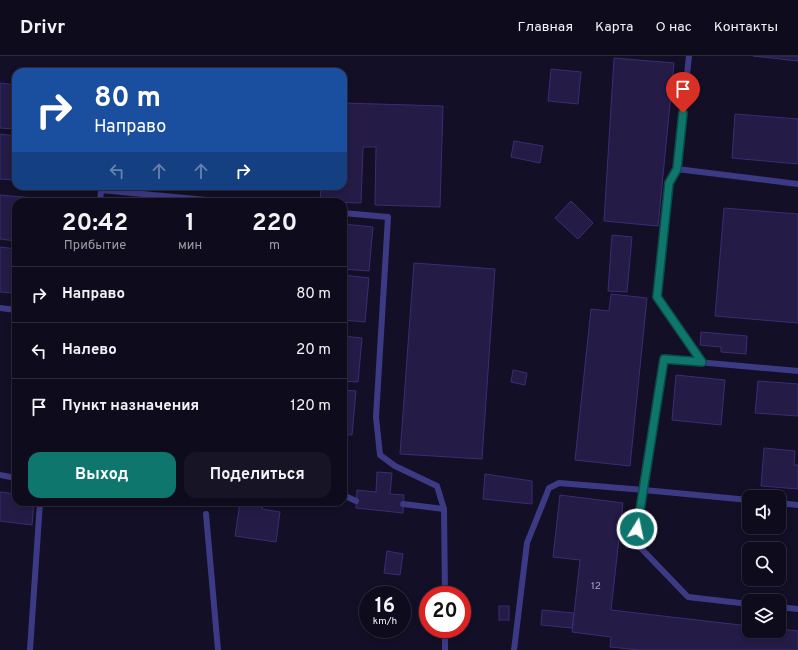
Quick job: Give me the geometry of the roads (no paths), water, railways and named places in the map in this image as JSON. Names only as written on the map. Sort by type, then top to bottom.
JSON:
[{"type":"lane","points":[[689,56],[677,169],[669,183],[657,297],[702,362]]},
{"type":"lane","points":[[677,169],[798,184]]},
{"type":"lane","points":[[119,190],[191,198]]},
{"type":"lane","points":[[347,213],[388,217],[376,417],[380,455],[395,466],[437,486],[444,509],[445,586]]},
{"type":"lane","points":[[0,308],[12,310]]},
{"type":"lane","points":[[742,603],[688,597],[635,542],[664,359],[798,371]]},
{"type":"lane","points":[[0,475],[12,477]]},
{"type":"lane","points":[[514,650],[527,543],[549,488],[559,483],[742,499]]},
{"type":"lane","points":[[347,497],[356,501]]},
{"type":"lane","points":[[403,504],[444,509]]},
{"type":"lane","points":[[786,504],[798,505]]},
{"type":"lane","points":[[30,650],[40,506]]},
{"type":"lane","points":[[206,514],[218,650]]},
{"type":"lane","points":[[786,608],[798,609]]},
{"type":"lane","points":[[445,638],[445,650]]}]
